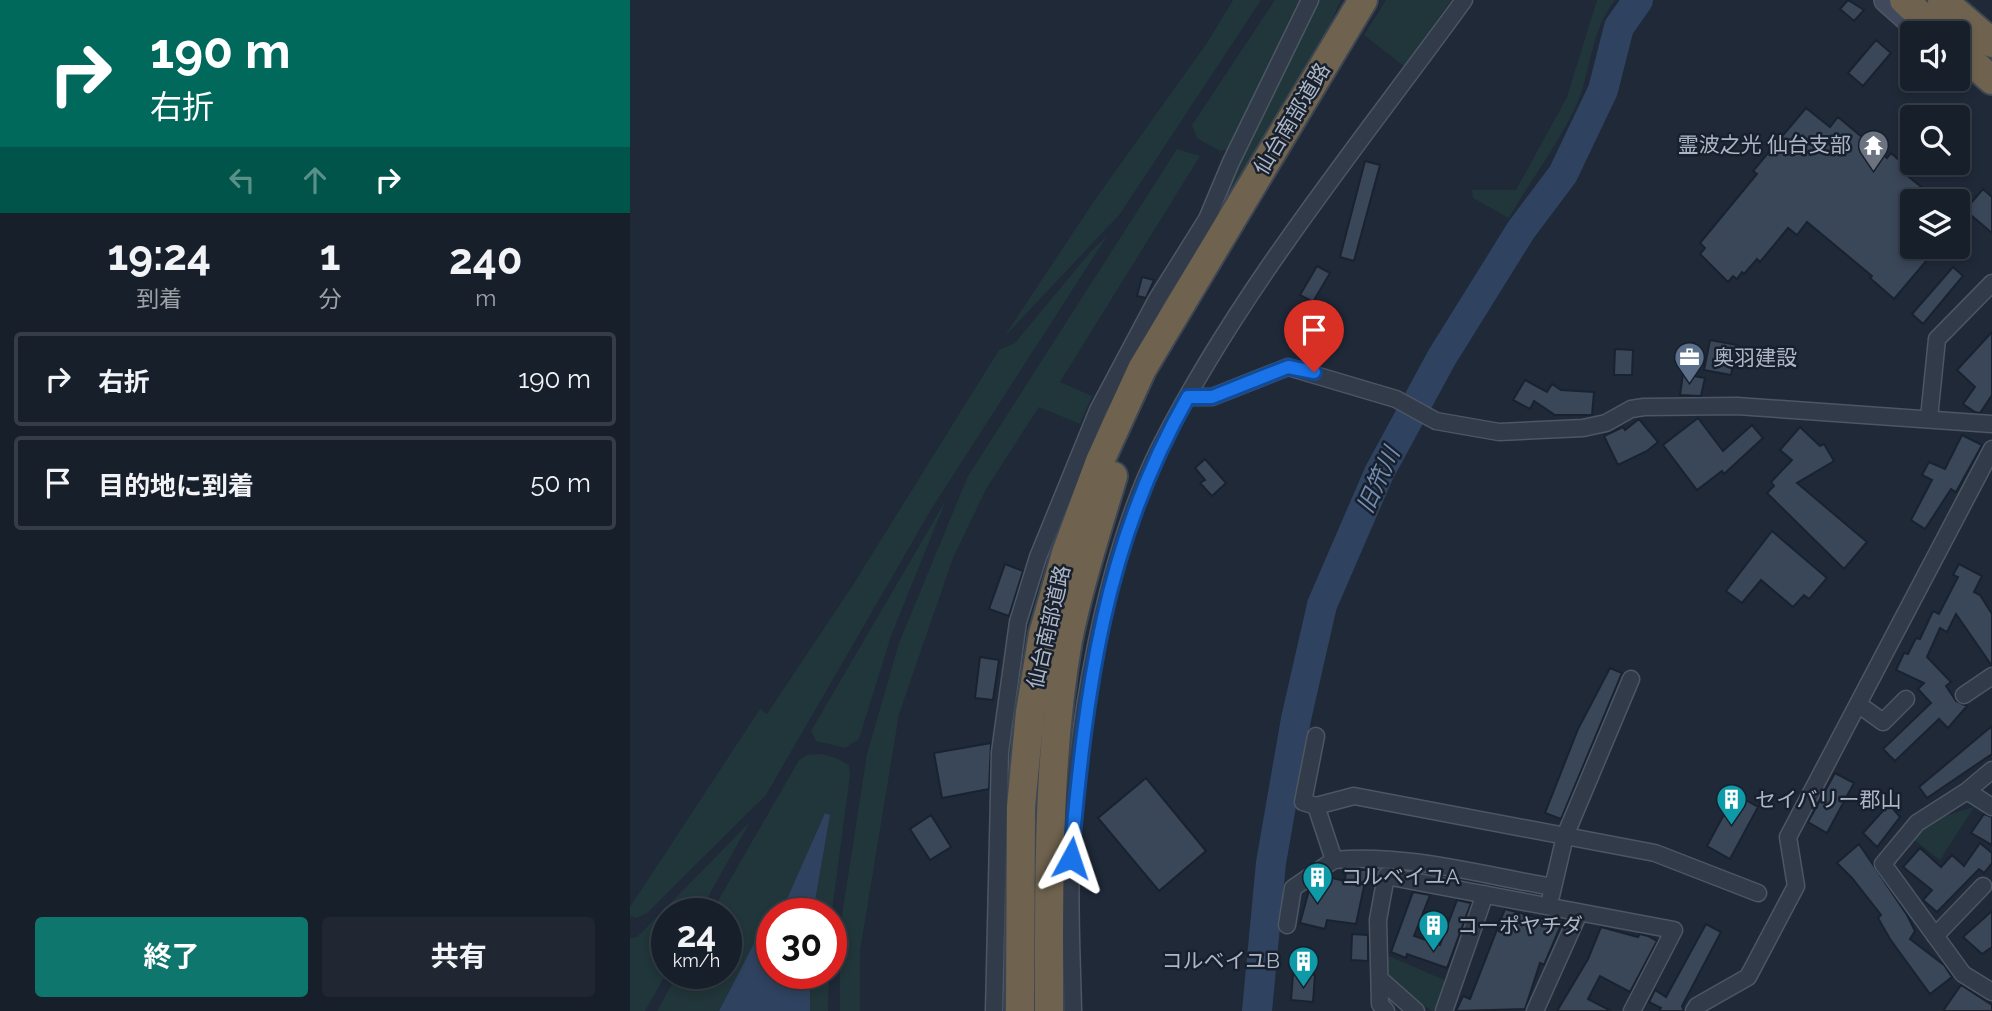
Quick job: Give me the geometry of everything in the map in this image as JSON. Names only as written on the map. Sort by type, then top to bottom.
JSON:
[{"type":"highway","name":"仙台南部道路","points":[[1020,1011],[1021,807],[1030,712],[1043,634],[1066,553],[1100,461],[1142,369],[1363,0]]},
{"type":"highway","points":[[1904,0],[1927,21]]},
{"type":"highway","points":[[1942,0],[1992,43]]},
{"type":"highway","points":[[1970,61],[1992,80]]},
{"type":"highway","name":"仙台南部道路","points":[[1049,1011],[1052,790],[1069,640],[1087,563],[1117,466],[1199,274]]},
{"type":"street","points":[[994,1011],[1000,752],[1018,622],[1038,557],[1098,410],[1157,299],[1207,219],[1231,162],[1310,0]]},
{"type":"street","points":[[1073,1011],[1071,858],[1084,713],[1108,596],[1131,518],[1160,446],[1203,366],[1274,259],[1464,0]]},
{"type":"street","points":[[1886,0],[1913,21]]},
{"type":"street","points":[[1929,418],[1937,340],[1992,283]]},
{"type":"street","points":[[1188,397],[1212,397],[1288,367],[1396,399],[1436,421],[1499,432],[1583,428],[1606,423],[1631,409],[1644,407],[1737,406],[1992,424]]},
{"type":"street","points":[[1694,1011],[1697,1006],[1748,977],[1796,886],[1788,837],[1992,449]]},
{"type":"street","points":[[1964,695],[1992,676]]},
{"type":"street","points":[[1550,905],[1564,839],[1631,679]]},
{"type":"street","points":[[1858,704],[1882,722],[1906,698]]},
{"type":"street","points":[[1316,736],[1303,802],[1317,809],[1333,855]]},
{"type":"street","points":[[1992,770],[1967,791],[1917,823],[1883,863],[1963,974],[1992,992]]},
{"type":"street","points":[[1967,791],[1992,807]]},
{"type":"street","points":[[1317,809],[1353,796],[1564,839],[1655,853],[1758,893]]},
{"type":"street","points":[[1287,925],[1293,888],[1333,855],[1392,860],[1554,883]]},
{"type":"street","points":[[1387,1011],[1380,1004],[1378,920],[1385,876],[1674,930],[1632,1011]]},
{"type":"street","points":[[1935,936],[1983,886]]},
{"type":"street","points":[[1444,1011],[1485,894]]},
{"type":"street","points":[[1535,1011],[1579,913]]},
{"type":"street","points":[[1381,980],[1416,1011]]},
{"type":"green space","points":[[1233,0],[1261,0],[1120,214],[1004,337],[1094,201],[1207,43]]},
{"type":"green space","points":[[1275,0],[1305,0],[1232,148],[1220,151],[1197,138],[1192,125]]},
{"type":"green space","points":[[1316,0],[1341,0],[1328,29],[1219,211],[1255,128]]},
{"type":"green space","points":[[1386,0],[1451,0],[1405,67],[1364,35]]},
{"type":"green space","points":[[1597,0],[1615,0],[1595,39],[1576,106],[1509,218],[1473,198],[1472,190],[1516,190],[1567,97]]},
{"type":"green space","points":[[1177,149],[1200,156],[1060,382],[1092,396],[1080,424],[1039,407],[986,489],[953,558],[899,714],[860,951],[860,1011],[840,1011],[840,989],[847,989],[847,898],[845,898],[867,754],[899,643],[968,476]]},
{"type":"green space","points":[[1107,236],[932,508],[766,795],[662,898],[651,898],[651,909],[647,913],[637,918],[630,916],[630,907],[760,709],[767,714],[851,588],[999,350],[1015,343],[1092,250]]},
{"type":"green space","points":[[946,500],[891,636],[859,739],[845,748],[816,741],[811,731]]},
{"type":"green space","points":[[822,754],[849,765],[850,775],[834,898],[816,898],[830,815],[825,813],[787,898],[756,898],[756,939],[742,967],[742,898],[720,898],[799,760],[807,755]]},
{"type":"green space","points":[[1974,807],[1940,860],[1913,839],[1929,821]]},
{"type":"green space","points":[[750,822],[707,898],[675,898]]},
{"type":"green space","points":[[651,923],[651,989],[657,989],[645,1011],[630,1011],[630,938],[637,937]]},
{"type":"green space","points":[[1386,955],[1447,981],[1437,1011],[1432,1011],[1385,979]]},
{"type":"green space","points":[[669,989],[730,989],[719,1011],[657,1011]]},
{"type":"green space","points":[[810,989],[829,989],[828,1011],[810,1011]]},
{"type":"water","points":[[825,813],[830,815],[816,898],[787,898]]},
{"type":"water","points":[[756,939],[756,989],[810,989],[810,1011],[719,1011],[730,989],[742,989],[742,967]]},
{"type":"building","points":[[1848,0],[1864,10],[1854,21],[1840,9]]},
{"type":"building","points":[[1876,40],[1891,53],[1863,86],[1848,73]]},
{"type":"building","points":[[1806,108],[1830,127],[1838,117],[1887,158],[1891,153],[1900,161],[1900,175],[1906,175],[1924,189],[1900,189],[1900,259],[1928,259],[1894,299],[1870,278],[1872,276],[1807,222],[1797,235],[1788,228],[1760,262],[1757,259],[1744,274],[1742,272],[1737,279],[1733,276],[1728,282],[1700,254],[1705,248],[1700,243],[1757,174],[1753,171]]},
{"type":"building","points":[[1365,161],[1380,165],[1354,261],[1340,257]]},
{"type":"building","points":[[1983,189],[1992,197],[1992,233],[1970,214],[1970,204]]},
{"type":"building","points":[[1317,266],[1330,273],[1313,302],[1300,295]]},
{"type":"building","points":[[1953,267],[1963,276],[1923,324],[1912,314]]},
{"type":"building","points":[[1142,277],[1154,280],[1146,298],[1137,296]]},
{"type":"building","points":[[1992,332],[1992,395],[1980,413],[1963,404],[1975,387],[1957,370]]},
{"type":"building","points":[[1710,340],[1737,345],[1731,375],[1704,370]]},
{"type":"building","points":[[1615,349],[1633,350],[1632,375],[1614,375]]},
{"type":"building","points":[[1683,374],[1705,378],[1701,396],[1680,395]]},
{"type":"building","points":[[1525,380],[1547,392],[1552,384],[1561,390],[1594,392],[1592,415],[1555,415],[1534,401],[1530,409],[1513,400]]},
{"type":"building","points":[[1698,418],[1723,451],[1752,425],[1763,438],[1724,474],[1722,471],[1697,490],[1663,445]]},
{"type":"building","points":[[1639,419],[1658,442],[1647,451],[1618,465],[1604,436],[1623,427],[1625,430]]},
{"type":"building","points":[[1800,427],[1820,446],[1824,444],[1834,461],[1797,483],[1867,542],[1844,569],[1767,493],[1774,486],[1771,482],[1792,460],[1780,450]]},
{"type":"building","points":[[1962,435],[1982,445],[1956,492],[1951,489],[1925,529],[1911,520],[1932,480],[1922,475],[1929,462],[1945,469]]},
{"type":"building","points":[[1205,459],[1226,483],[1212,496],[1200,483],[1205,480],[1195,468]]},
{"type":"building","points":[[1772,531],[1827,578],[1809,599],[1804,595],[1793,607],[1761,580],[1742,603],[1726,591]]},
{"type":"building","points":[[1005,564],[1023,571],[1009,616],[989,609]]},
{"type":"building","points":[[1959,564],[1982,576],[1974,592],[1980,595],[1992,614],[1992,666],[1956,614],[1947,632],[1940,628],[1927,657],[1951,682],[1946,686],[1956,701],[1967,706],[1948,728],[1939,719],[1895,761],[1883,749],[1931,703],[1918,689],[1924,683],[1896,670],[1904,653],[1908,654],[1916,638],[1920,639],[1933,611],[1939,614],[1958,577],[1953,575]]},
{"type":"building","points":[[980,657],[999,660],[993,700],[975,698]]},
{"type":"building","points":[[1610,668],[1622,673],[1561,819],[1545,813],[1578,729]]},
{"type":"building","points":[[1992,726],[1992,754],[1927,798],[1919,787]]},
{"type":"building","points":[[991,743],[989,789],[942,798],[934,753]]},
{"type":"building","points":[[1835,773],[1854,783],[1827,833],[1808,822]]},
{"type":"building","points":[[1146,778],[1206,851],[1159,891],[1098,818]]},
{"type":"building","name":"セイバリー郡山","points":[[1735,794],[1758,807],[1730,859],[1707,846]]},
{"type":"building","points":[[1889,804],[1900,817],[1877,847],[1863,833]]},
{"type":"building","points":[[1984,814],[1992,817],[1992,845],[1971,833]]},
{"type":"building","points":[[931,815],[951,847],[930,860],[910,829]]},
{"type":"building","points":[[1980,843],[1992,853],[1992,863],[1984,873],[1979,869],[1937,912],[1923,900],[1932,890],[1903,867],[1920,848],[1941,867],[1952,855],[1964,866]]},
{"type":"building","points":[[1859,844],[1907,915],[1915,931],[1910,939],[1944,965],[1952,977],[1930,994],[1890,939],[1878,918],[1881,915],[1837,863]]},
{"type":"building","points":[[1346,870],[1372,870],[1370,883],[1365,882],[1356,924],[1327,920],[1325,929],[1300,923],[1309,890],[1328,877],[1345,881]]},
{"type":"building","points":[[1413,892],[1430,895],[1414,936],[1440,945],[1457,900],[1471,903],[1447,968],[1407,954],[1406,958],[1391,952]]},
{"type":"building","points":[[1505,909],[1542,919],[1543,916],[1563,920],[1544,965],[1540,963],[1525,1009],[1456,1011],[1463,996],[1470,999]]},
{"type":"building","points":[[1992,911],[1992,947],[1982,954],[1963,937]]},
{"type":"building","points":[[1706,924],[1721,932],[1682,1006],[1684,1011],[1659,1011],[1661,1008],[1649,1002],[1655,990],[1666,997]]},
{"type":"building","points":[[1601,927],[1638,937],[1640,934],[1648,936],[1657,941],[1630,992],[1600,976],[1588,999],[1611,1011],[1557,1011],[1588,959]]},
{"type":"building","points":[[1352,934],[1368,935],[1368,961],[1351,960]]},
{"type":"building","name":"コルベイユB","points":[[1293,974],[1315,975],[1313,1002],[1291,1000]]},
{"type":"building","points":[[1961,985],[1992,1005],[1992,1011],[1943,1011]]},
{"type":"waterway","name":"旧笊川","points":[[1257,1011],[1271,863],[1296,719],[1322,605],[1379,473],[1442,357],[1521,230],[1563,174],[1603,90],[1619,27],[1638,0]]},
{"type":"place","name":"霊波之光 仙台支部","points":[[1874,172]]},
{"type":"place","name":"奥羽建設","points":[[1690,385]]},
{"type":"place","name":"セイバリー郡山","points":[[1732,827]]},
{"type":"place","name":"コルベイユA","points":[[1318,904]]},
{"type":"place","name":"コーポヤチダ","points":[[1434,953]]},
{"type":"place","name":"コルベイユB","points":[[1303,988]]},
{"type":"route","points":[[1071,858],[1084,713],[1108,596],[1131,518],[1160,446],[1188,397],[1212,397],[1288,367],[1314,372]]}]
